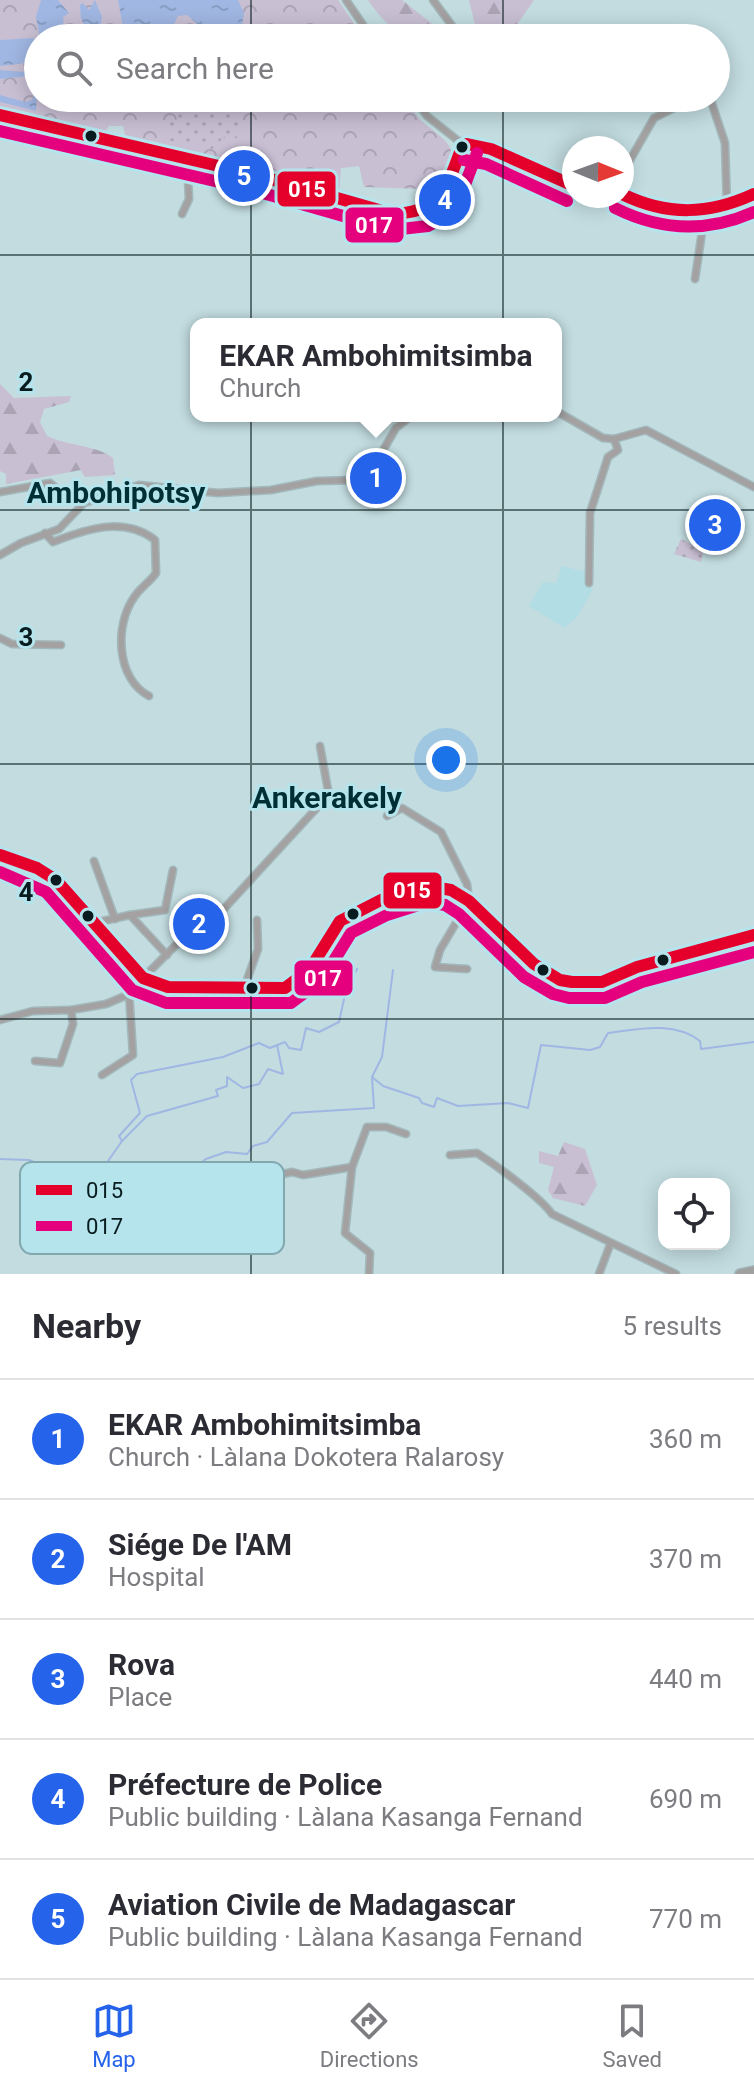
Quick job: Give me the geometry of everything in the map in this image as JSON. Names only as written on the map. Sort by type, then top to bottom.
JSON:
[{"type":"street","points":[[346,0],[362,24]]},
{"type":"street","points":[[433,0],[451,24]]},
{"type":"street","points":[[424,112],[463,145],[491,149],[562,181]]},
{"type":"street","points":[[634,153],[654,118],[666,112]]},
{"type":"street","points":[[715,112],[725,143],[727,207]]},
{"type":"street","points":[[0,115],[187,159],[384,212],[414,215],[438,202],[463,145]]},
{"type":"street","points":[[182,214],[189,199],[187,159]]},
{"type":"street","points":[[634,198],[660,208],[705,212],[727,207],[754,194]]},
{"type":"street","points":[[695,279],[705,212]]},
{"type":"street","points":[[562,415],[594,434],[614,439],[646,430],[754,487]]},
{"type":"street","points":[[0,555],[59,529],[84,503],[139,485],[193,493],[248,492],[317,481],[358,480],[370,473],[396,428],[404,422]]},
{"type":"street","points":[[589,583],[590,513],[608,457],[618,450],[614,439]]},
{"type":"street","points":[[0,492],[50,483],[63,494],[120,491]]},
{"type":"street","points":[[45,533],[53,542],[93,526],[144,532],[155,540],[156,573],[133,597],[121,645],[126,671],[133,685],[149,696]]},
{"type":"street","points":[[0,638],[12,644],[61,645]]},
{"type":"street","points":[[0,1020],[33,1011],[71,1010],[106,1004],[129,992],[185,936],[210,924],[235,899],[261,864],[325,799],[328,790],[320,746]]},
{"type":"street","points":[[387,816],[402,808],[441,832],[467,884],[469,901],[440,950],[435,967],[467,969]]},
{"type":"street","points":[[0,855],[56,880],[143,978],[168,987],[278,989],[293,984],[310,969],[340,921],[381,900],[427,886],[451,890],[469,901],[538,966],[560,980],[583,984],[602,982],[637,967],[754,935]]},
{"type":"street","points":[[0,863],[13,860]]},
{"type":"street","points":[[94,861],[115,919]]},
{"type":"street","points":[[93,923],[165,910],[173,870]]},
{"type":"street","points":[[130,915],[167,955]]},
{"type":"street","points":[[244,988],[258,949],[257,920]]},
{"type":"street","points":[[102,1075],[133,1055],[129,992]]},
{"type":"street","points":[[35,1061],[60,1063],[73,1024],[71,1010]]},
{"type":"street","points":[[369,1274],[370,1253],[345,1233],[352,1167],[367,1127],[386,1127],[406,1134]]},
{"type":"street","points":[[450,1155],[477,1153],[528,1194],[541,1198],[552,1214],[610,1245],[676,1274]]},
{"type":"street","points":[[284,1174],[303,1175],[352,1167]]},
{"type":"street","points":[[599,1274],[610,1245]]},
{"type":"street","points":[[740,1274],[754,1271]]},
{"type":"shaded area","points":[[562,566],[586,572],[586,585],[593,589],[577,617],[564,628],[529,606],[543,582],[556,583]]},
{"type":"green space","points":[[0,0],[338,0],[354,24],[24,24],[24,112],[414,112],[449,146],[451,159],[437,196],[423,209],[421,189],[364,187],[359,166],[341,168],[339,195],[127,144],[123,126],[109,126],[102,137],[0,112]]},
{"type":"green space","points":[[368,0],[402,0],[432,24],[388,24]]},
{"type":"green space","points":[[469,0],[534,0],[518,24],[475,24]]},
{"type":"green space","points":[[179,112],[232,112],[237,117],[241,136],[224,137],[212,149],[167,140],[166,120],[176,121]]},
{"type":"green space","points":[[0,384],[14,398],[71,396],[69,402],[44,409],[40,422],[47,436],[91,448],[113,458],[115,475],[85,477],[81,470],[6,484],[6,474],[0,471]]},
{"type":"green space","points":[[681,539],[704,550],[701,562],[674,554]]},
{"type":"green space","points":[[564,1142],[585,1149],[597,1185],[585,1206],[553,1198],[548,1190],[554,1167],[539,1163],[539,1151],[558,1156]]},
{"type":"water","points":[[41,0],[58,0],[69,13],[63,17],[64,24],[37,24]]},
{"type":"water","points":[[95,0],[102,17],[101,24],[84,24],[80,5],[83,3],[89,10]]},
{"type":"water","points":[[118,0],[238,0],[244,13],[242,24],[198,24],[187,15],[178,16],[174,24],[122,24]]},
{"type":"water","points":[[24,39],[24,63],[0,66],[0,40]]},
{"type":"water","points":[[0,70],[24,72],[24,77],[0,79]]},
{"type":"water","points":[[0,95],[24,102],[24,108],[0,102]]},
{"type":"waterway","points":[[107,1162],[122,1141],[119,1136],[140,1113],[131,1080],[137,1074],[223,1057],[259,1043],[270,1048],[285,1042],[289,1048],[301,1050],[306,1028],[319,1032],[339,1022],[346,990],[357,969]]},
{"type":"waterway","points":[[372,1077],[382,1057],[393,970]]},
{"type":"waterway","points":[[202,1162],[226,1152],[247,1154],[253,1146],[267,1142],[292,1113],[374,1108],[372,1077],[383,1086],[419,1098],[422,1103],[434,1107],[437,1098],[458,1106],[508,1103],[528,1108],[541,1045],[590,1050],[600,1047],[608,1033],[656,1028],[690,1035],[700,1041],[701,1049],[754,1042]]},
{"type":"waterway","points":[[122,1141],[147,1116],[218,1096],[216,1090],[227,1086],[227,1077],[243,1088],[259,1084],[268,1069],[283,1074],[277,1045]]},
{"type":"waterway","points":[[0,1159],[34,1162]]},
{"type":"transit line","name":"015","points":[[0,115],[253,174],[393,214],[410,212],[433,203],[446,186],[462,147]]},
{"type":"transit line","name":"017","points":[[0,131],[249,189],[392,230],[428,226],[444,217],[461,195],[477,153]]},
{"type":"transit line","name":"015","points":[[467,144],[491,149],[562,181]]},
{"type":"transit line","name":"017","points":[[464,160],[486,164],[562,199]]},
{"type":"transit line","name":"015","points":[[634,199],[655,206],[688,210],[721,206],[754,194]]},
{"type":"transit line","name":"017","points":[[615,208],[650,221],[684,226],[719,223],[754,212]]},
{"type":"transit line","name":"015","points":[[0,855],[37,868],[56,880],[143,978],[168,987],[285,988],[310,969],[340,921],[381,900],[427,886],[451,890],[469,901],[534,964],[560,980],[572,982],[602,982],[637,967],[754,935]]},
{"type":"transit line","name":"017","points":[[0,872],[46,892],[132,990],[166,1003],[291,1003],[322,980],[351,933],[387,915],[428,902],[445,905],[459,914],[524,977],[553,994],[569,998],[605,998],[642,982],[754,952]]},
{"type":"place","name":"Aviation Civile de Madagascar","points":[[244,176]]},
{"type":"place","name":"Préfecture de Police","points":[[445,200]]},
{"type":"place","name":"EKAR Ambohimitsimba","points":[[376,478]]},
{"type":"place","name":"Rova","points":[[715,525]]},
{"type":"place","name":"Siége De l'AM","points":[[199,924]]},
{"type":"district","name":"Ambohipotsy","points":[[116,492]]},
{"type":"district","name":"Ankerakely","points":[[327,797]]}]
